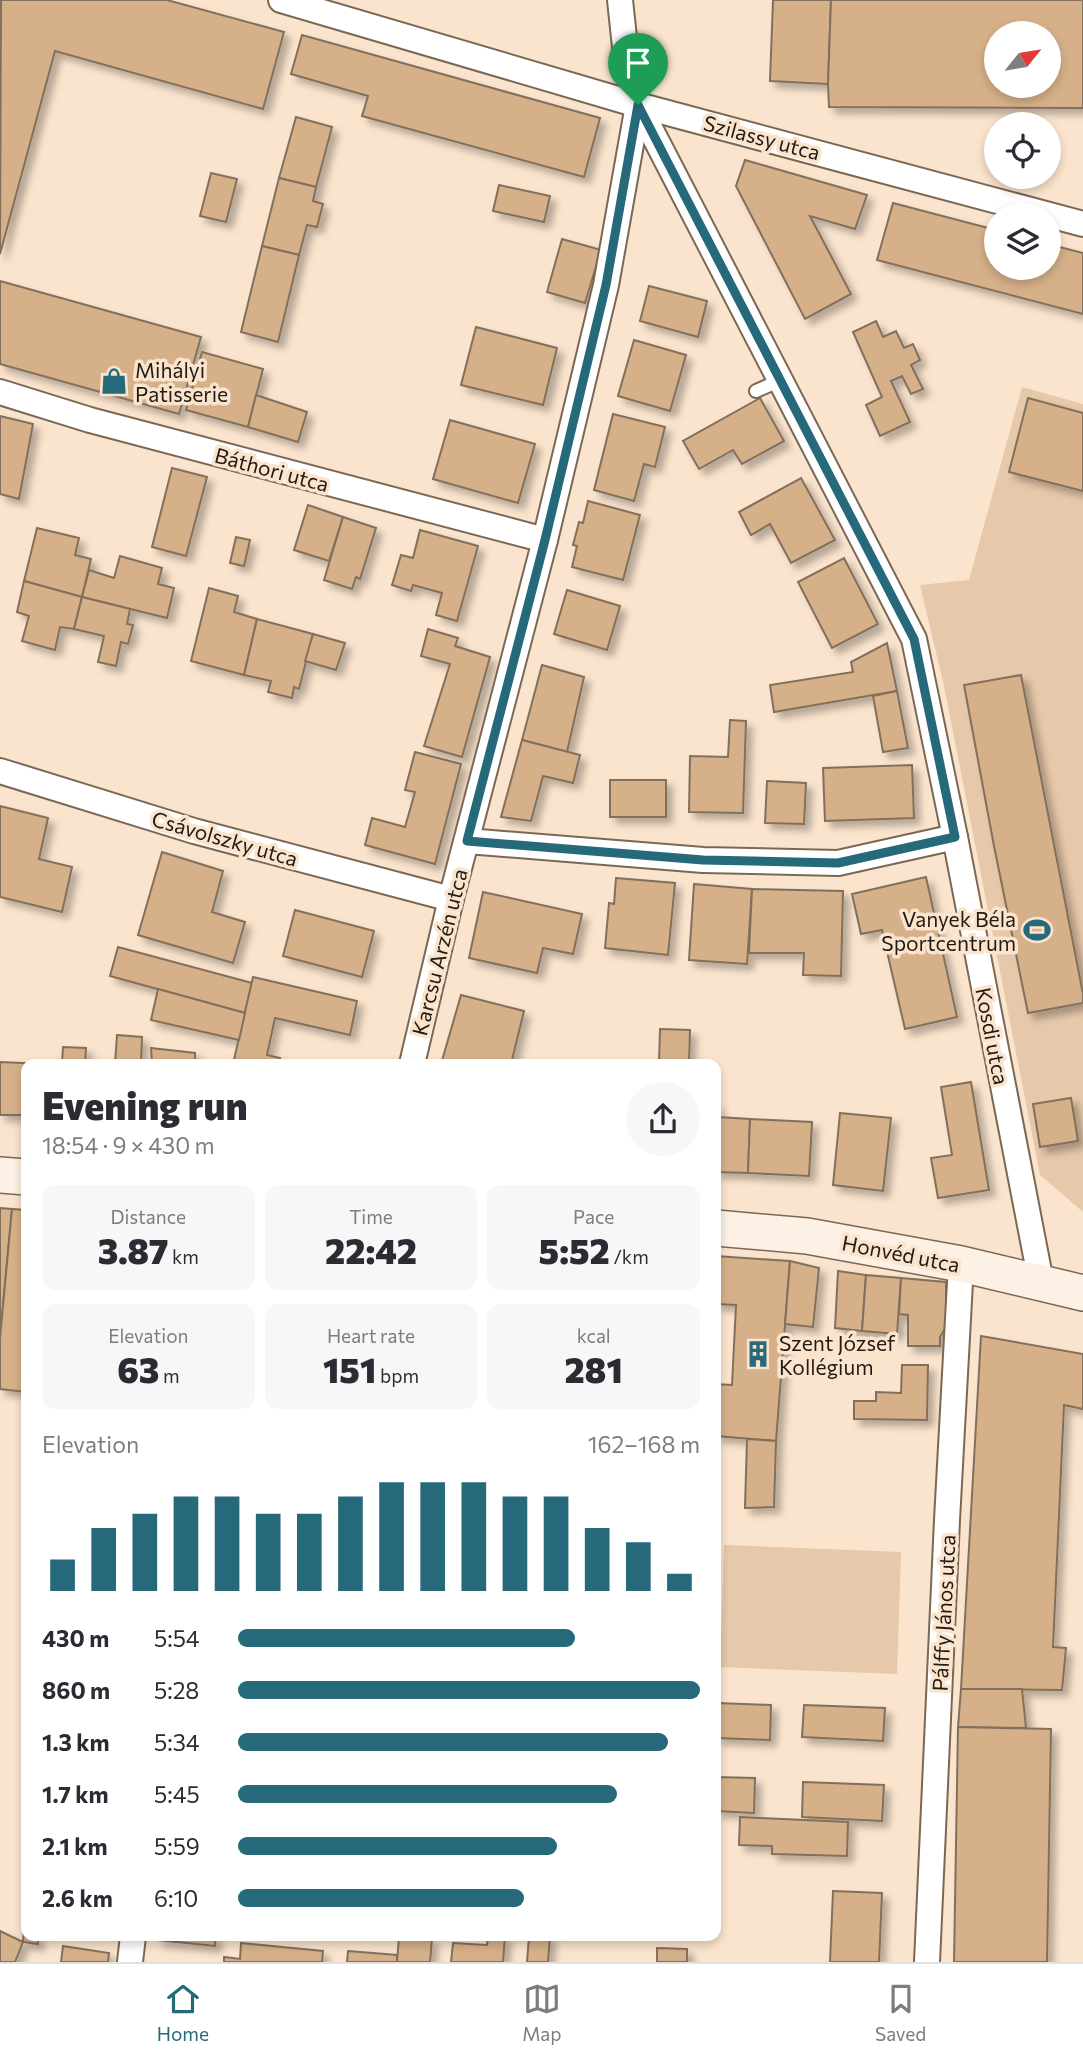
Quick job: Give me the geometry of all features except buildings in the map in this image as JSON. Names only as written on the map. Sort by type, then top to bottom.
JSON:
[{"type":"street","name":"Szilassy utca","points":[[281,0],[638,105],[1083,224]]},
{"type":"street","points":[[620,0],[625,47],[638,105]]},
{"type":"street","name":"Kosdi utca","points":[[638,105],[914,639],[1041,1282]]},
{"type":"street","name":"Karcsu Arzén utca","points":[[413,1059],[451,899],[545,540],[606,285],[638,105]]},
{"type":"street","name":"Báthori utca","points":[[0,392],[90,420],[545,540]]},
{"type":"street","name":"Csávolszky utca","points":[[0,771],[194,831],[451,899]]},
{"type":"street","points":[[467,841],[703,860],[838,863],[955,837]]},
{"type":"street","points":[[0,1175],[21,1177]]},
{"type":"street","name":"Honvéd utca","points":[[721,1228],[807,1236],[961,1264],[1083,1293]]},
{"type":"street","name":"Pálffy János utca","points":[[927,1962],[961,1264]]},
{"type":"street","points":[[130,1962],[132,1941]]},
{"type":"lane","points":[[756,391],[781,380]]},
{"type":"shaded area","name":"Vanyek Béla Sportcentrum","points":[[1022,387],[1083,404],[1083,1212],[1040,1175],[944,686],[920,585],[969,580]]},
{"type":"shaded area","points":[[724,1545],[901,1552],[897,1674],[721,1667]]},
{"type":"place","name":"Mihályi Patisserie","points":[[114,381]]},
{"type":"place","name":"Vanyek Béla Sportcentrum","points":[[1037,930]]},
{"type":"place","name":"Szent József Kollégium","points":[[758,1354]]},
{"type":"route","points":[[638,105],[914,639],[955,837],[838,863],[703,860],[467,841],[545,540],[606,285],[638,105]]}]
